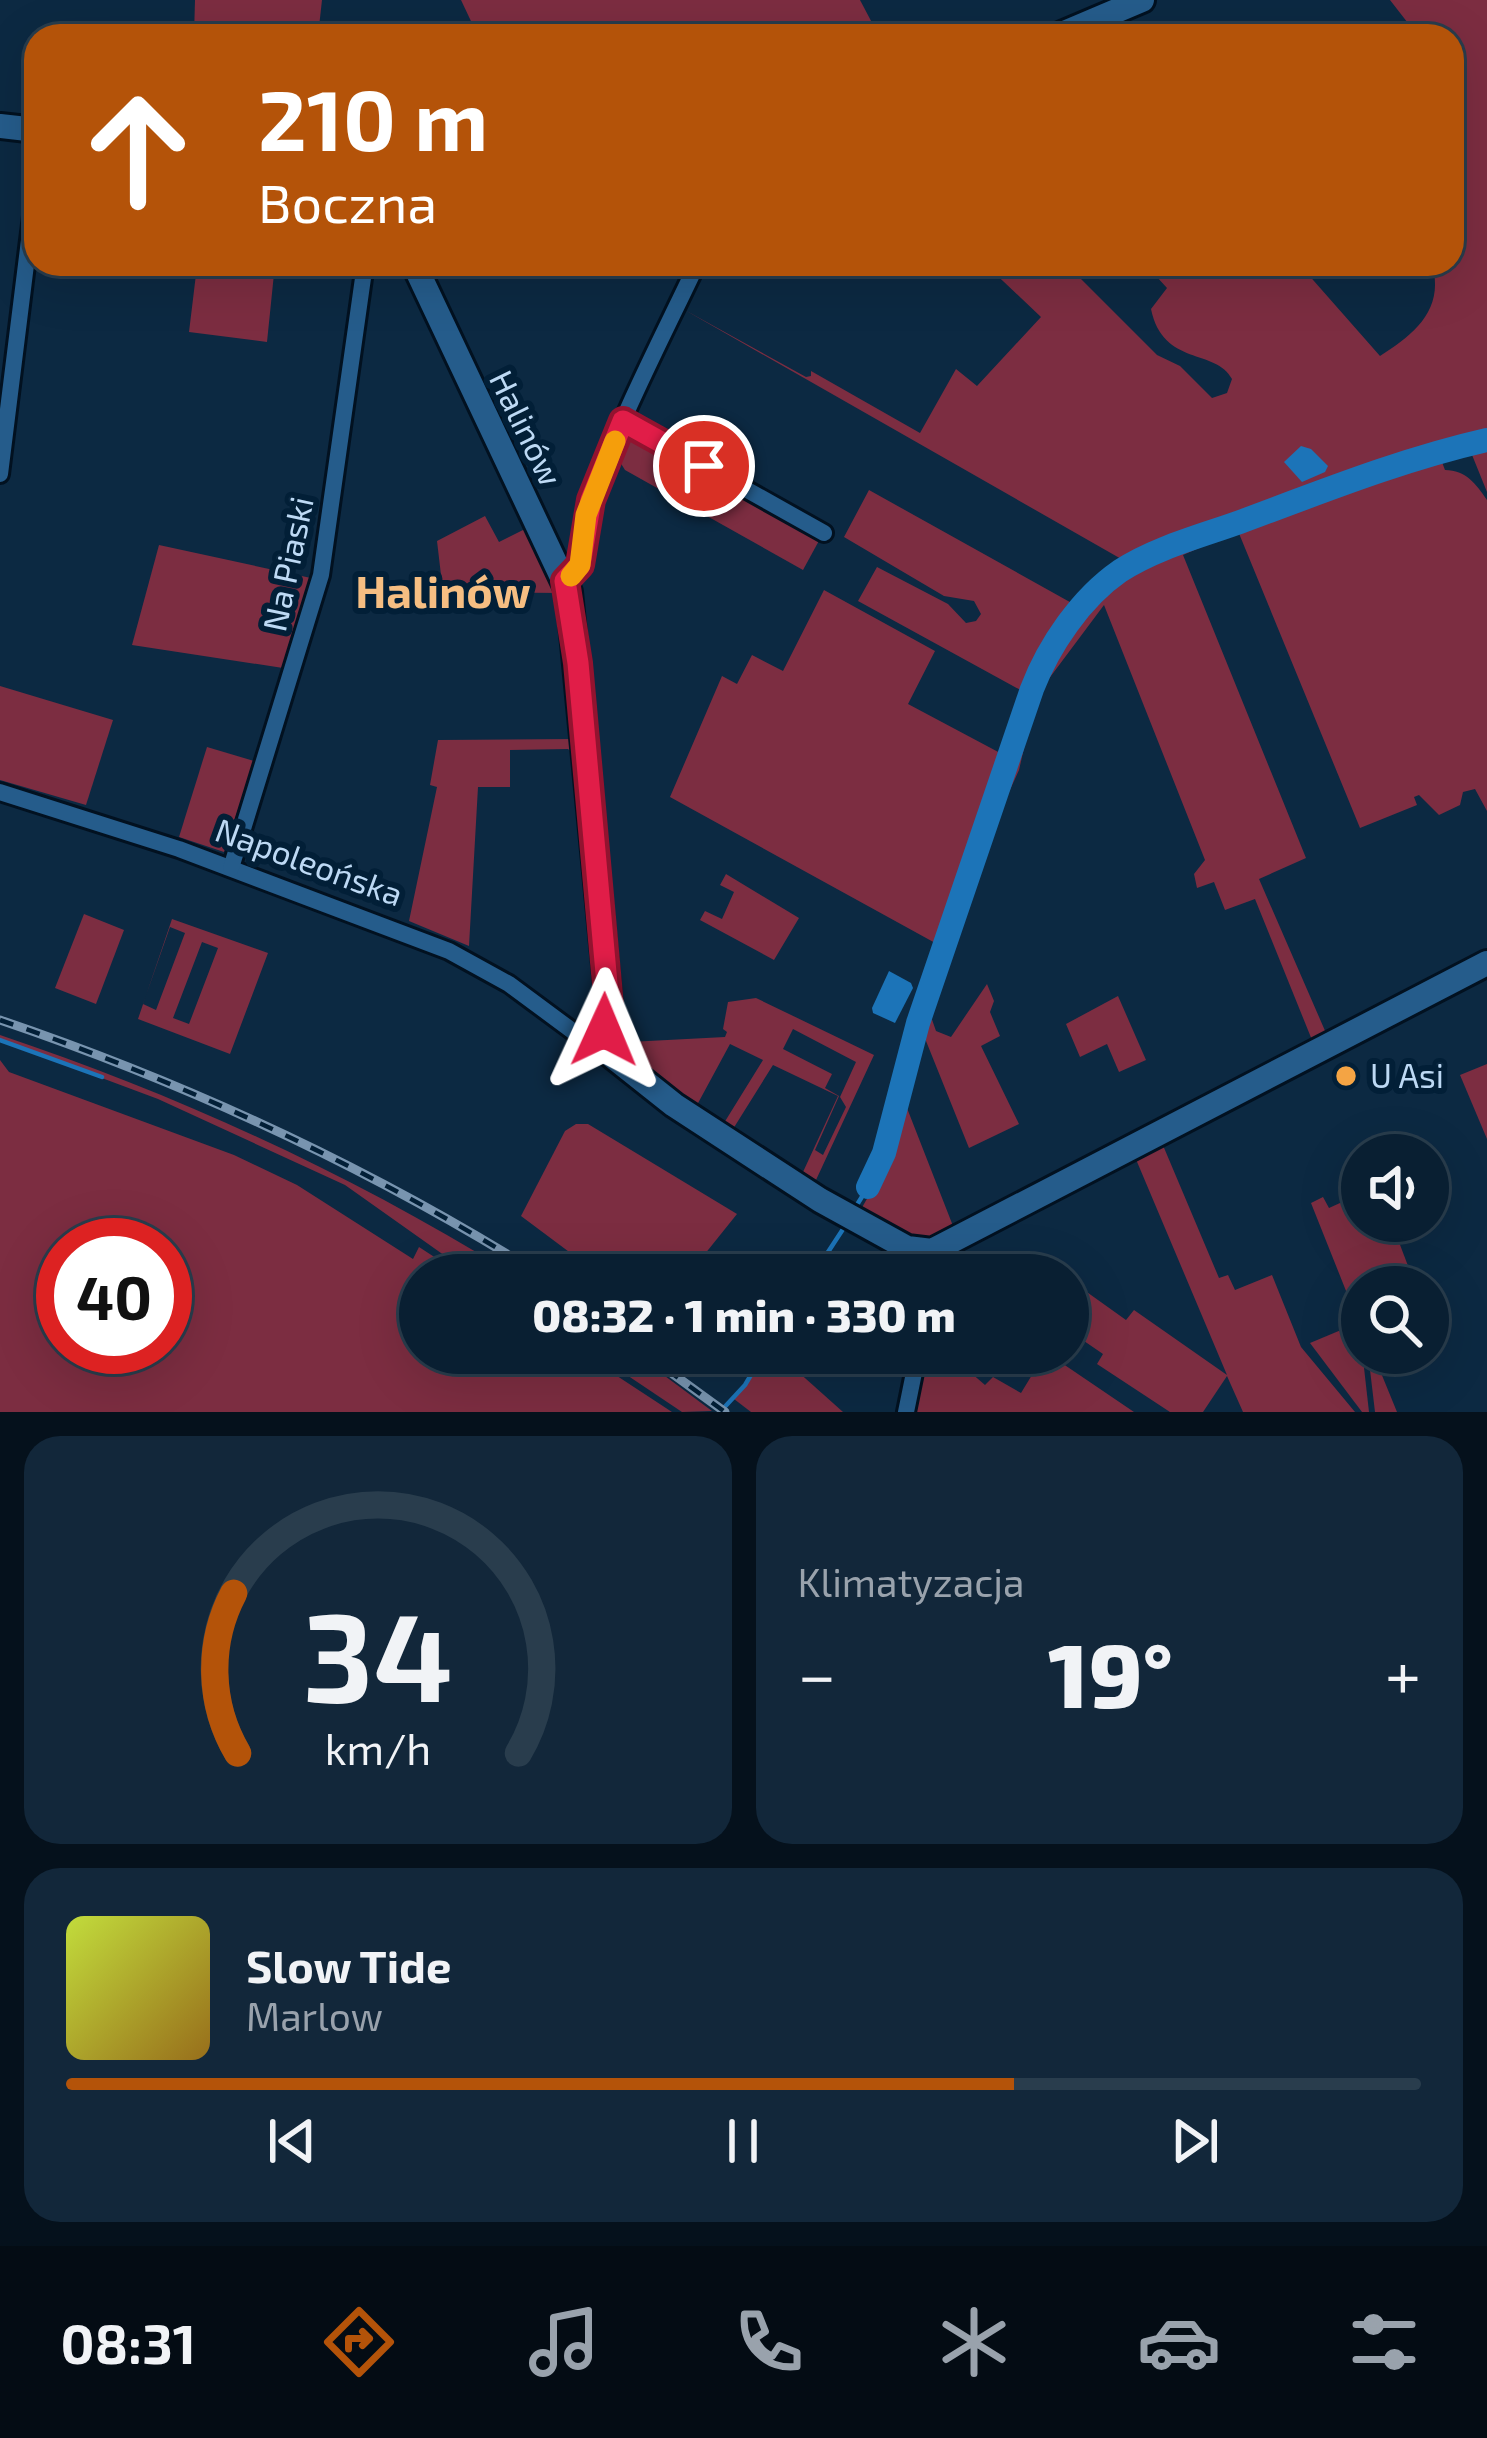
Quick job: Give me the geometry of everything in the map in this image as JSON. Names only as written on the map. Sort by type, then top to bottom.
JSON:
[{"type":"street","points":[[1085,24],[1142,0]]},
{"type":"street","points":[[0,474],[25,276]]},
{"type":"street","name":"Na Piaski","points":[[231,868],[321,575],[363,276]]},
{"type":"street","name":"Halinów","points":[[420,276],[565,581],[578,663],[609,1006],[605,1041]]},
{"type":"street","points":[[565,581],[580,565],[591,500],[691,276]]},
{"type":"street","points":[[623,421],[824,533]]},
{"type":"street","name":"Napoleońska","points":[[0,792],[231,868],[449,951],[509,984],[576,1033],[605,1041]]},
{"type":"street","points":[[953,1254],[1487,963]]},
{"type":"street","points":[[605,1041],[674,1106],[855,1221],[918,1254]]},
{"type":"street","points":[[905,1412],[913,1374]]},
{"type":"shaded area","points":[[195,0],[322,0],[319,24],[194,24]]},
{"type":"shaded area","points":[[461,0],[860,0],[873,24],[472,24]]},
{"type":"shaded area","points":[[1390,0],[1487,0],[1487,492],[1466,440],[1437,449],[1445,470],[1465,475],[1487,500],[1487,811],[1475,789],[1463,792],[1460,805],[1439,815],[1419,795],[1414,797],[1417,805],[1360,828],[1238,531],[1183,555],[1306,858],[1259,879],[1326,1033],[1312,1040],[1255,899],[1225,910],[1214,882],[1197,888],[1194,874],[1205,860],[1104,605],[1036,696],[1019,770],[988,838],[929,1011],[928,972],[937,944],[670,797],[722,676],[737,684],[752,655],[783,671],[824,590],[935,651],[908,704],[1002,754],[1024,692],[858,601],[877,567],[948,604],[966,623],[981,614],[974,601],[944,596],[844,537],[869,490],[1077,606],[1123,560],[683,309],[806,377],[811,371],[920,433],[956,369],[977,386],[1041,317],[998,276],[1078,276],[1157,355],[1180,366],[1212,398],[1227,393],[1232,379],[1214,363],[1166,340],[1151,309],[1167,288],[1156,276],[1310,276],[1380,356],[1424,319],[1434,295],[1434,276],[1464,276],[1464,24],[1409,24]]},
{"type":"shaded area","points":[[196,276],[274,276],[267,342],[189,332]]},
{"type":"shaded area","points":[[639,437],[821,537],[803,570],[625,470],[615,454],[622,438]]},
{"type":"shaded area","points":[[485,516],[499,542],[527,528],[560,593],[443,592],[437,541]]},
{"type":"shaded area","points":[[159,545],[311,578],[283,668],[132,645]]},
{"type":"shaded area","points":[[0,686],[113,720],[86,805],[0,780]]},
{"type":"shaded area","points":[[573,739],[575,755],[568,749],[510,750],[510,787],[478,787],[469,946],[409,921],[437,787],[430,785],[438,740]]},
{"type":"shaded area","points":[[207,747],[254,761],[224,852],[179,837]]},
{"type":"shaded area","points":[[726,874],[799,918],[774,960],[700,920],[705,911],[722,919],[734,892],[720,885]]},
{"type":"shaded area","points":[[84,914],[124,930],[96,1004],[55,988]]},
{"type":"shaded area","points":[[172,919],[268,953],[230,1054],[138,1019],[143,1004],[156,1010],[185,933],[170,927],[146,995]],"holes":[[[202,942],[218,948],[189,1024],[173,1018]]]},
{"type":"shaded area","points":[[987,984],[994,1001],[990,1012],[1000,1036],[981,1046],[1019,1124],[969,1148],[922,1031],[929,1011],[936,1031],[951,1037]]},
{"type":"shaded area","points":[[1118,996],[1146,1060],[1119,1072],[1107,1044],[1080,1057],[1066,1024]]},
{"type":"shaded area","points":[[756,998],[874,1055],[816,1180],[803,1172],[838,1096],[773,1065],[733,1129],[724,1123],[763,1060],[730,1044],[697,1105],[644,1068],[629,1042],[725,1037],[728,1002]],"holes":[[[793,1029],[856,1062],[840,1097],[846,1107],[823,1155],[815,1150],[839,1096],[825,1088],[832,1074],[783,1049]]]},
{"type":"shaded area","points":[[0,1035],[67,1058],[264,1140],[479,1254],[442,1254],[345,1185],[158,1099],[0,1040]]},
{"type":"shaded area","points":[[0,1060],[9,1072],[234,1155],[297,1185],[405,1254],[399,1254],[399,1374],[614,1374],[672,1412],[0,1412]]},
{"type":"shaded area","points":[[1487,1064],[1487,1139],[1460,1075]]},
{"type":"shaded area","points":[[905,1103],[953,1226],[923,1242],[860,1211],[884,1169]]},
{"type":"shaded area","points":[[588,1124],[737,1214],[705,1254],[572,1254],[521,1216],[565,1131]]},
{"type":"shaded area","points":[[1162,1143],[1219,1278],[1228,1275],[1235,1290],[1272,1275],[1301,1347],[1355,1412],[1243,1412],[1227,1376],[1203,1412],[1170,1412],[1097,1364],[1103,1354],[1089,1344],[1089,1294],[1126,1320],[1134,1310],[1227,1375],[1135,1157]]},
{"type":"shaded area","points":[[1323,1197],[1329,1208],[1341,1203],[1341,1242],[1399,1242],[1408,1266],[1341,1266],[1341,1278],[1311,1203]]},
{"type":"shaded area","points":[[1341,1330],[1341,1374],[1365,1374],[1369,1412],[1362,1412],[1310,1343]]},
{"type":"shaded area","points":[[625,1374],[662,1374],[712,1411],[682,1412]]},
{"type":"shaded area","points":[[754,1374],[800,1374],[843,1412],[751,1412],[734,1399]]},
{"type":"shaded area","points":[[919,1374],[972,1374],[985,1385],[993,1377],[1021,1393],[1033,1374],[1078,1374],[1134,1412],[911,1412]]},
{"type":"shaded area","points":[[1370,1374],[1381,1374],[1397,1412],[1375,1412]]},
{"type":"water","points":[[1301,446],[1328,466],[1302,482],[1284,462]]},
{"type":"water","points":[[889,971],[913,988],[895,1023],[873,1013],[872,1008]]},
{"type":"waterway","points":[[868,1187],[884,1153],[918,1023],[1032,689],[1057,639],[1080,609],[1120,571],[1163,549],[1393,466],[1487,440]]},
{"type":"waterway","points":[[0,1040],[102,1077]]},
{"type":"waterway","points":[[855,1208],[868,1187]]},
{"type":"waterway","points":[[827,1254],[847,1223]]},
{"type":"waterway","points":[[720,1412],[752,1374]]},
{"type":"railway","points":[[0,1020],[140,1072],[278,1132],[412,1199],[507,1254]]},
{"type":"railway","points":[[673,1374],[725,1412]]},
{"type":"slow traffic","points":[[571,576],[580,565],[586,515],[615,441]]},
{"type":"place","name":"U Asi","points":[[1346,1076]]},
{"type":"district","name":"Halinów","points":[[443,592]]},
{"type":"route","points":[[604,1030],[609,1006],[578,663],[565,581],[580,565],[586,515],[623,421],[704,466]]}]
